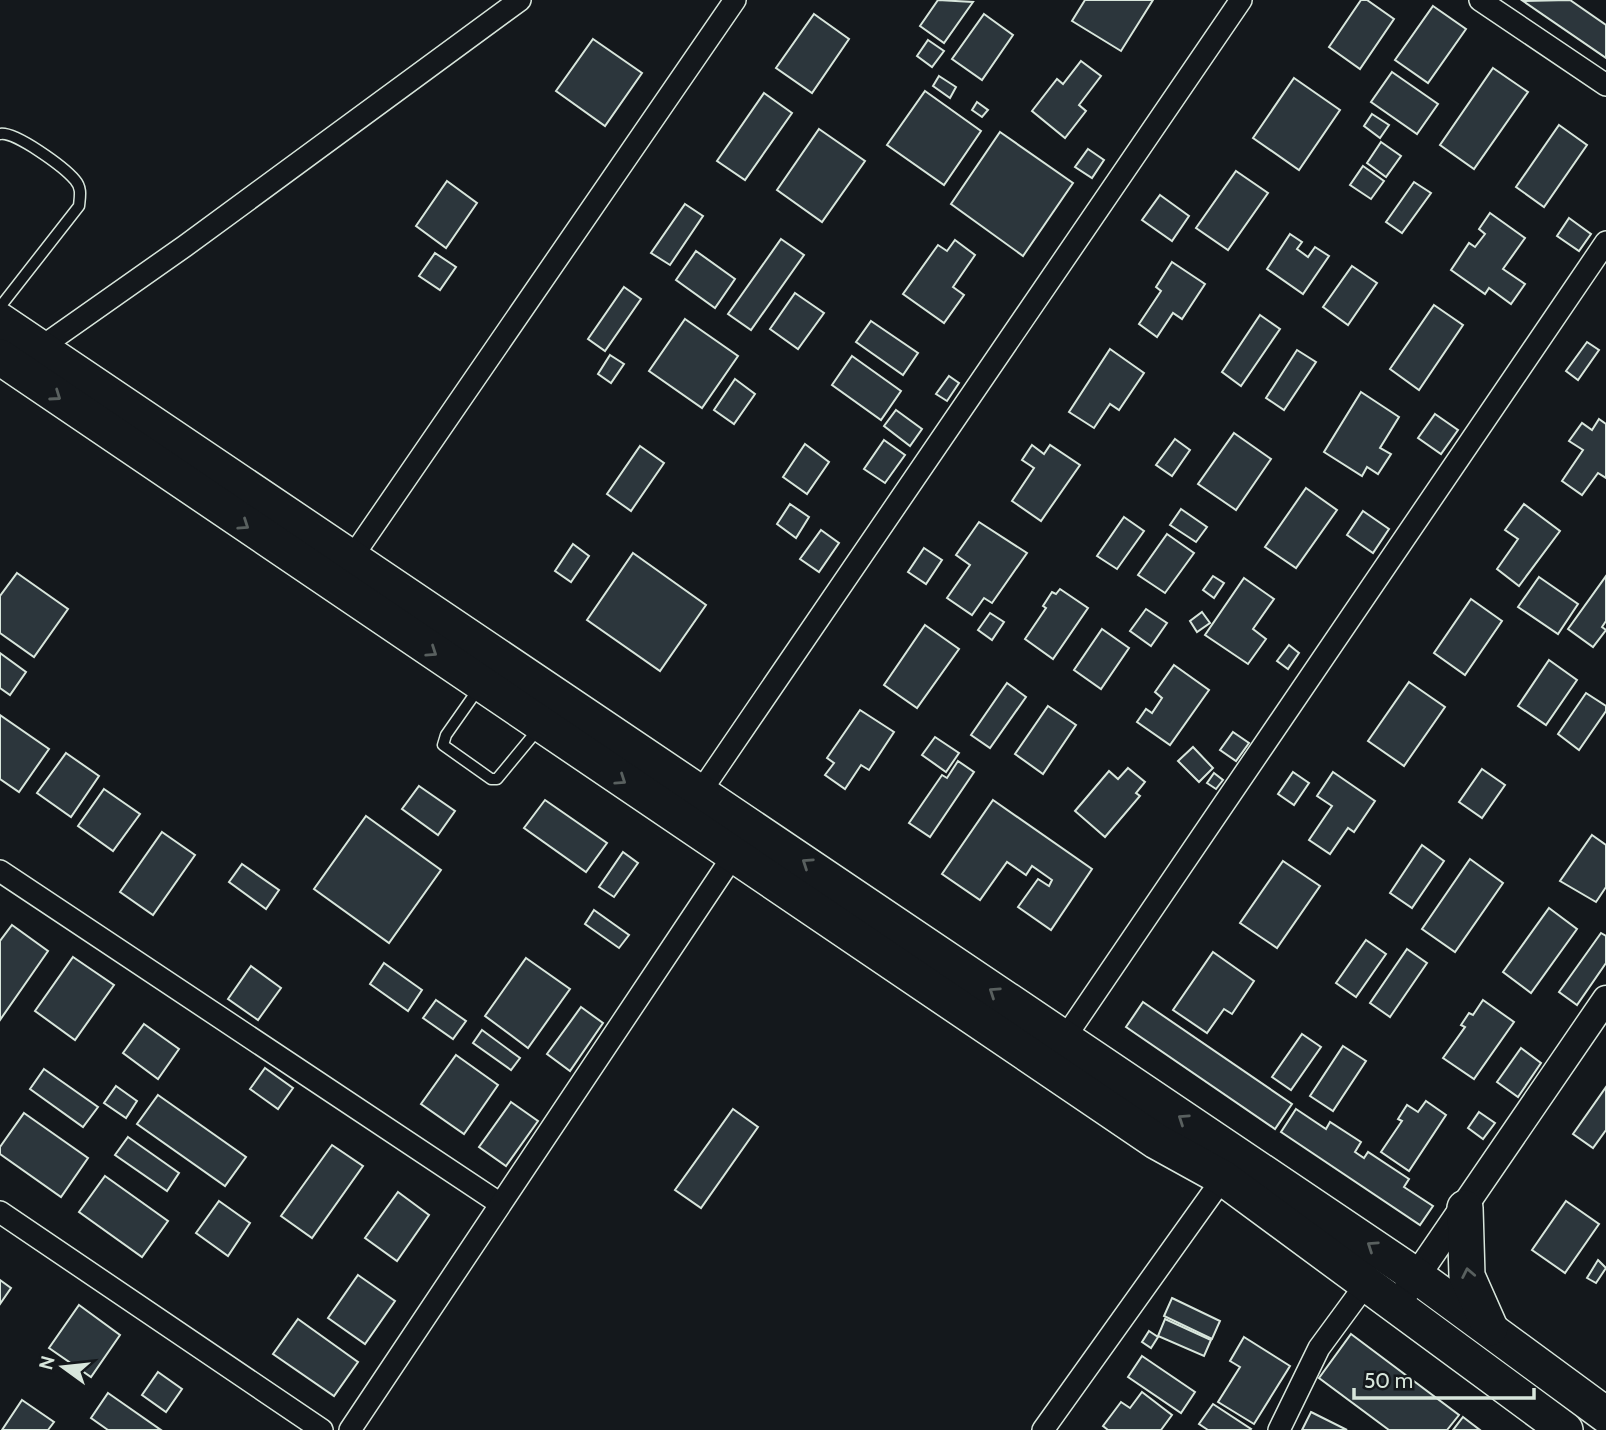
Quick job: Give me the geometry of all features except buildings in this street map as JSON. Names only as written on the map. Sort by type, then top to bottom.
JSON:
[{"type":"main road","points":[[0,321],[353,556],[1418,1277],[1606,1415]]},
{"type":"main road","points":[[0,357],[332,585],[1156,1140],[1223,1178],[1565,1430]]},
{"type":"main road","points":[[1465,1208],[1467,1276],[1493,1334]]},
{"type":"street","points":[[40,348],[186,246],[520,0]]},
{"type":"street","points":[[332,585],[735,0]]},
{"type":"street","points":[[701,791],[1241,0]]},
{"type":"street","points":[[1480,0],[1606,85]]},
{"type":"street","points":[[1064,1039],[1606,242]]},
{"type":"street","points":[[350,1430],[733,856]]},
{"type":"street","points":[[0,871],[499,1203]]},
{"type":"street","points":[[1396,1306],[1606,999]]},
{"type":"street","points":[[1043,1430],[1223,1178]]},
{"type":"street","points":[[0,1212],[322,1430]]},
{"type":"street","points":[[1279,1430],[1318,1348],[1366,1284]]},
{"type":"lane","points":[[0,134],[14,134],[75,180],[81,191],[79,206],[0,307]]},
{"type":"lane","points":[[481,685],[446,735],[443,745],[491,779],[497,779],[541,726]]}]
